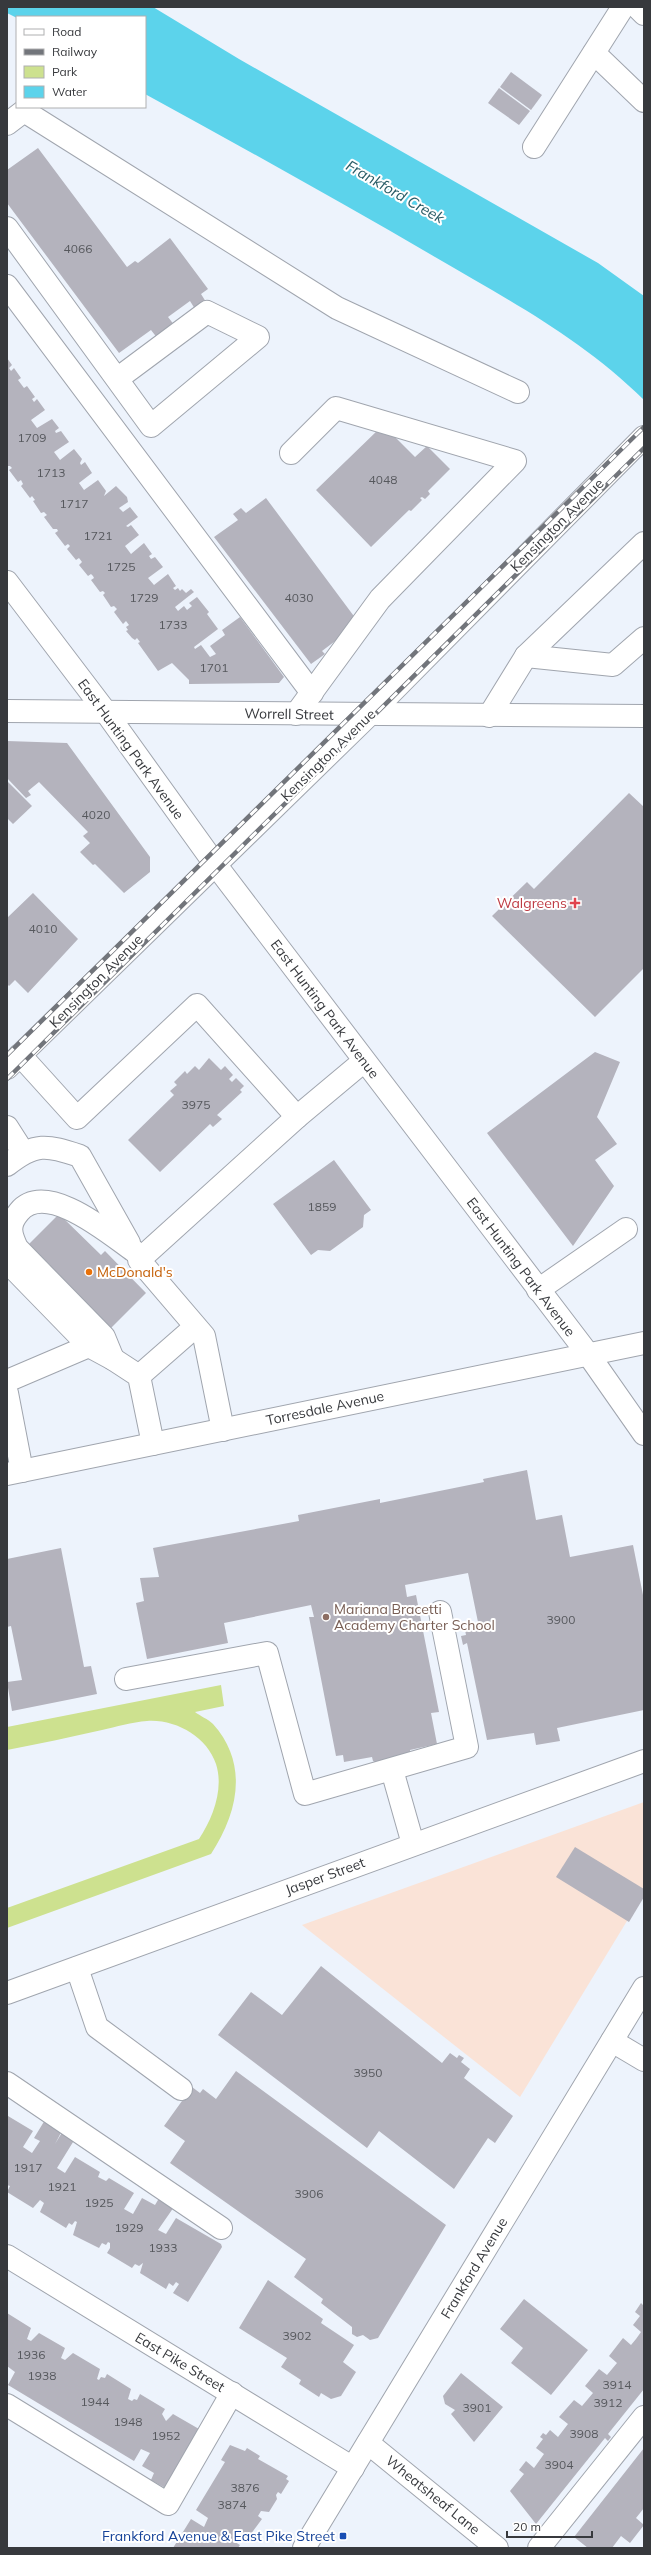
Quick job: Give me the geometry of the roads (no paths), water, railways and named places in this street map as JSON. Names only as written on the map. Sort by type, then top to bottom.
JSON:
[{"type":"street","points":[[534,146],[622,7]]},
{"type":"street","points":[[637,7],[644,14]]},
{"type":"street","points":[[594,52],[644,101]]},
{"type":"street","points":[[7,124],[24,111],[337,308],[518,392]]},
{"type":"street","points":[[7,228],[151,426],[258,337],[207,312],[117,379]]},
{"type":"street","points":[[7,286],[312,693]]},
{"type":"street","points":[[291,453],[336,408],[516,461],[380,599],[296,714]]},
{"type":"street","name":"Kensington Avenue","points":[[13,1062],[369,715],[644,437]]},
{"type":"street","points":[[489,716],[526,656],[644,543]]},
{"type":"street","name":"East Hunting Park Avenue","points":[[7,582],[105,711],[215,864],[588,1354],[644,1434]]},
{"type":"street","points":[[526,656],[613,665],[644,638]]},
{"type":"street","name":"Worrell Street","points":[[7,711],[489,716],[644,716]]},
{"type":"street","points":[[13,1062],[77,1118],[197,1005],[297,1117]]},
{"type":"street","points":[[136,1256],[364,1061]]},
{"type":"street","points":[[7,1127],[15,1159],[48,1146],[80,1156],[136,1256],[204,1336],[223,1430]]},
{"type":"street","points":[[113,1359],[104,1337],[17,1248],[10,1231],[12,1221],[20,1210],[33,1203],[56,1203],[84,1216],[136,1256]]},
{"type":"street","points":[[538,1290],[626,1229]]},
{"type":"street","points":[[7,1253],[15,1270],[89,1346],[113,1359],[139,1376],[153,1444]]},
{"type":"street","points":[[139,1376],[195,1327]]},
{"type":"street","name":"Torresdale Avenue","points":[[15,1473],[644,1343]]},
{"type":"street","points":[[7,1381],[89,1346]]},
{"type":"street","points":[[7,1393],[15,1473]]},
{"type":"street","points":[[126,1679],[267,1653],[305,1794],[467,1747],[440,1612]]},
{"type":"street","name":"Jasper Street","points":[[7,1993],[644,1761]]},
{"type":"street","points":[[392,1770],[413,1844]]},
{"type":"street","points":[[77,1968],[97,2027],[182,2089]]},
{"type":"street","name":"Frankford Avenue","points":[[304,2548],[644,1988]]},
{"type":"street","points":[[612,2041],[644,2060]]},
{"type":"street","points":[[7,2083],[221,2228]]},
{"type":"street","name":"East Pike Street","points":[[7,2256],[353,2468]]},
{"type":"street","points":[[7,2405],[168,2504],[232,2393]]},
{"type":"street","points":[[539,2548],[644,2417]]},
{"type":"street","name":"Wheatsheaf Lane","points":[[368,2443],[497,2548]]},
{"type":"water","name":"Frankford Creek","points":[[7,7],[153,7],[239,59],[598,263],[644,296],[644,400],[620,378],[570,339],[517,305],[327,195],[146,95],[146,16],[16,16],[16,18],[7,13]]},
{"type":"railway","points":[[7,1055],[644,427]]},
{"type":"railway","points":[[7,1079],[644,448]]},
{"type":"place","name":"Walgreens","points":[[575,903]]},
{"type":"place","name":"McDonald's","points":[[89,1272]]},
{"type":"place","name":"Mariana Bracetti Academy Charter School","points":[[326,1617]]},
{"type":"place","name":"Frankford Avenue & East Pike Street","points":[[343,2536]]}]
